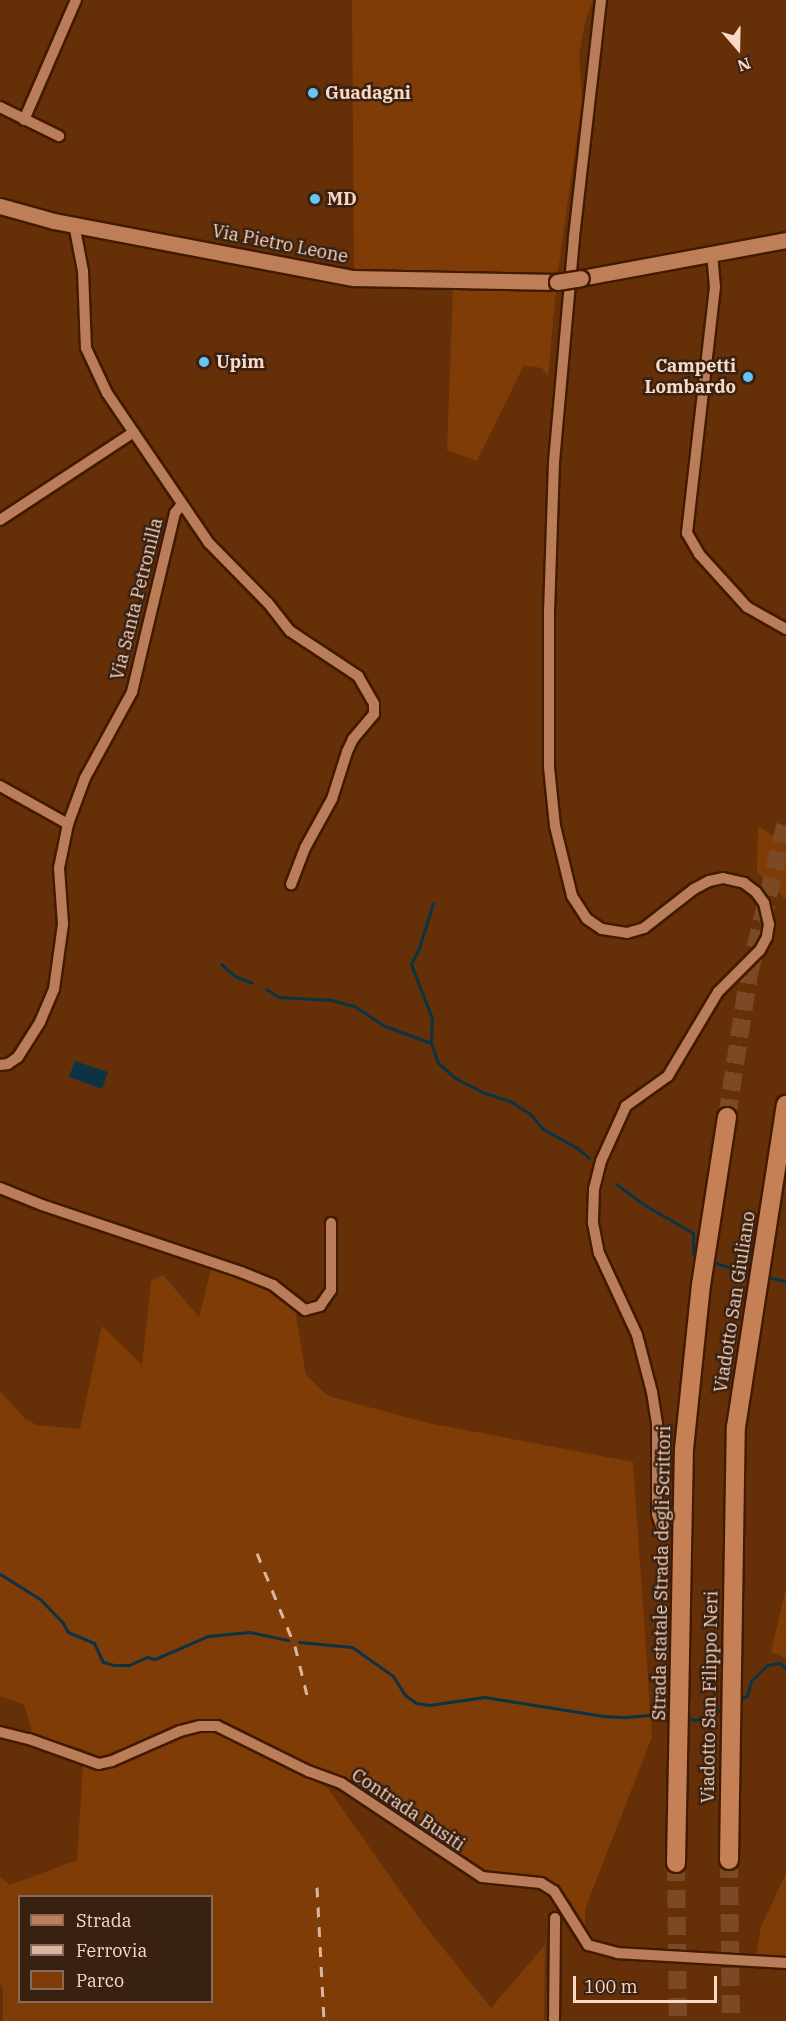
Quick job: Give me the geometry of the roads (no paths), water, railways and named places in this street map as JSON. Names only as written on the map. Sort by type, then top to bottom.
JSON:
[{"type":"highway","name":"Viadotto San Giuliano","points":[[733,1567],[736,1427],[786,1105]]},
{"type":"highway","name":"Viadotto San Giuliano","points":[[701,1285],[727,1117]]},
{"type":"highway","name":"Strada statale Strada degli Scrittori","points":[[676,1863],[684,1449],[701,1285]]},
{"type":"highway","name":"Viadotto San Filippo Neri","points":[[729,1860],[733,1567]]},
{"type":"main road","name":"Via Pietro Leone","points":[[0,206],[74,224],[354,278],[557,282],[712,253]]},
{"type":"main road","points":[[712,253],[786,240]]},
{"type":"street","points":[[24,120],[76,0]]},
{"type":"street","points":[[602,0],[573,250],[554,462],[549,610],[549,767],[555,826],[572,896],[587,919],[602,929],[627,933],[644,928],[694,889],[709,881],[723,878],[737,880],[756,892],[764,903],[769,924],[767,937],[760,950],[718,992],[668,1076],[626,1106],[601,1161],[594,1189],[593,1223],[599,1253],[637,1335],[652,1392],[658,1444],[657,1514],[663,1532]]},
{"type":"street","points":[[0,107],[59,136]]},
{"type":"street","name":"Via Santa Petronilla","points":[[74,224],[83,271],[86,348],[102,384],[209,543],[268,603],[290,631],[353,672],[374,704],[374,714],[353,739],[346,752],[332,799],[304,848],[291,884]]},
{"type":"street","points":[[712,253],[716,287],[687,533],[699,554],[747,607],[786,629]]},
{"type":"street","points":[[0,520],[134,432]]},
{"type":"street","name":"Via Santa Petronilla","points":[[1,1065],[18,1057],[40,1022],[54,989],[63,924],[59,868],[68,824],[85,777],[132,692],[150,626],[175,513],[182,504]]},
{"type":"street","points":[[0,786],[68,824]]},
{"type":"street","points":[[0,1188],[42,1205],[241,1272],[273,1285],[305,1310],[320,1306],[331,1290],[331,1222]]},
{"type":"street","name":"Contrada Busiti","points":[[0,1732],[29,1739],[99,1764],[112,1761],[180,1731],[217,1725],[308,1771],[341,1783],[482,1877],[541,1882],[554,1892],[588,1945],[617,1953],[786,1963]]},
{"type":"street","points":[[554,2021],[555,1918]]},
{"type":"water","points":[[75,1061],[108,1072],[102,1089],[69,1077]]},
{"type":"waterway","points":[[431,1043],[432,1018],[411,964],[419,948],[433,903]]},
{"type":"waterway","points":[[221,964],[235,976],[252,983]]},
{"type":"waterway","points":[[266,989],[279,997],[331,1000],[354,1006],[385,1026],[431,1043],[438,1063],[455,1078],[485,1093],[510,1101],[530,1114],[543,1129],[576,1147],[589,1158]]},
{"type":"waterway","points":[[616,1184],[648,1207],[693,1233],[693,1254],[698,1256]]},
{"type":"waterway","points":[[712,1262],[755,1275]]},
{"type":"waterway","points":[[767,1277],[786,1281]]},
{"type":"waterway","points":[[0,1574],[40,1599],[63,1623],[68,1632],[94,1643],[103,1662],[114,1665],[129,1665],[147,1657],[155,1659],[208,1636],[250,1632],[288,1640]]},
{"type":"waterway","points":[[299,1642],[352,1647],[393,1676],[405,1695],[416,1703],[429,1705],[484,1697],[604,1716],[626,1717],[671,1713]]},
{"type":"waterway","points":[[739,1699],[747,1696],[751,1681],[767,1665],[780,1663],[786,1668]]},
{"type":"waterway","points":[[686,1716],[693,1720],[709,1718],[725,1706]]},
{"type":"tunnel","points":[[727,1117],[749,974],[786,822]]},
{"type":"tunnel","points":[[729,1860],[731,2021]]},
{"type":"tunnel","points":[[676,1863],[678,2021]]},
{"type":"railway","points":[[257,1553],[295,1646],[308,1699]]},
{"type":"railway","points":[[317,1887],[324,2021]]},
{"type":"place","name":"Guadagni","points":[[313,93]]},
{"type":"place","name":"MD","points":[[315,199]]},
{"type":"place","name":"Upim","points":[[204,362]]},
{"type":"place","name":"Campetti Lombardo","points":[[748,377]]}]
